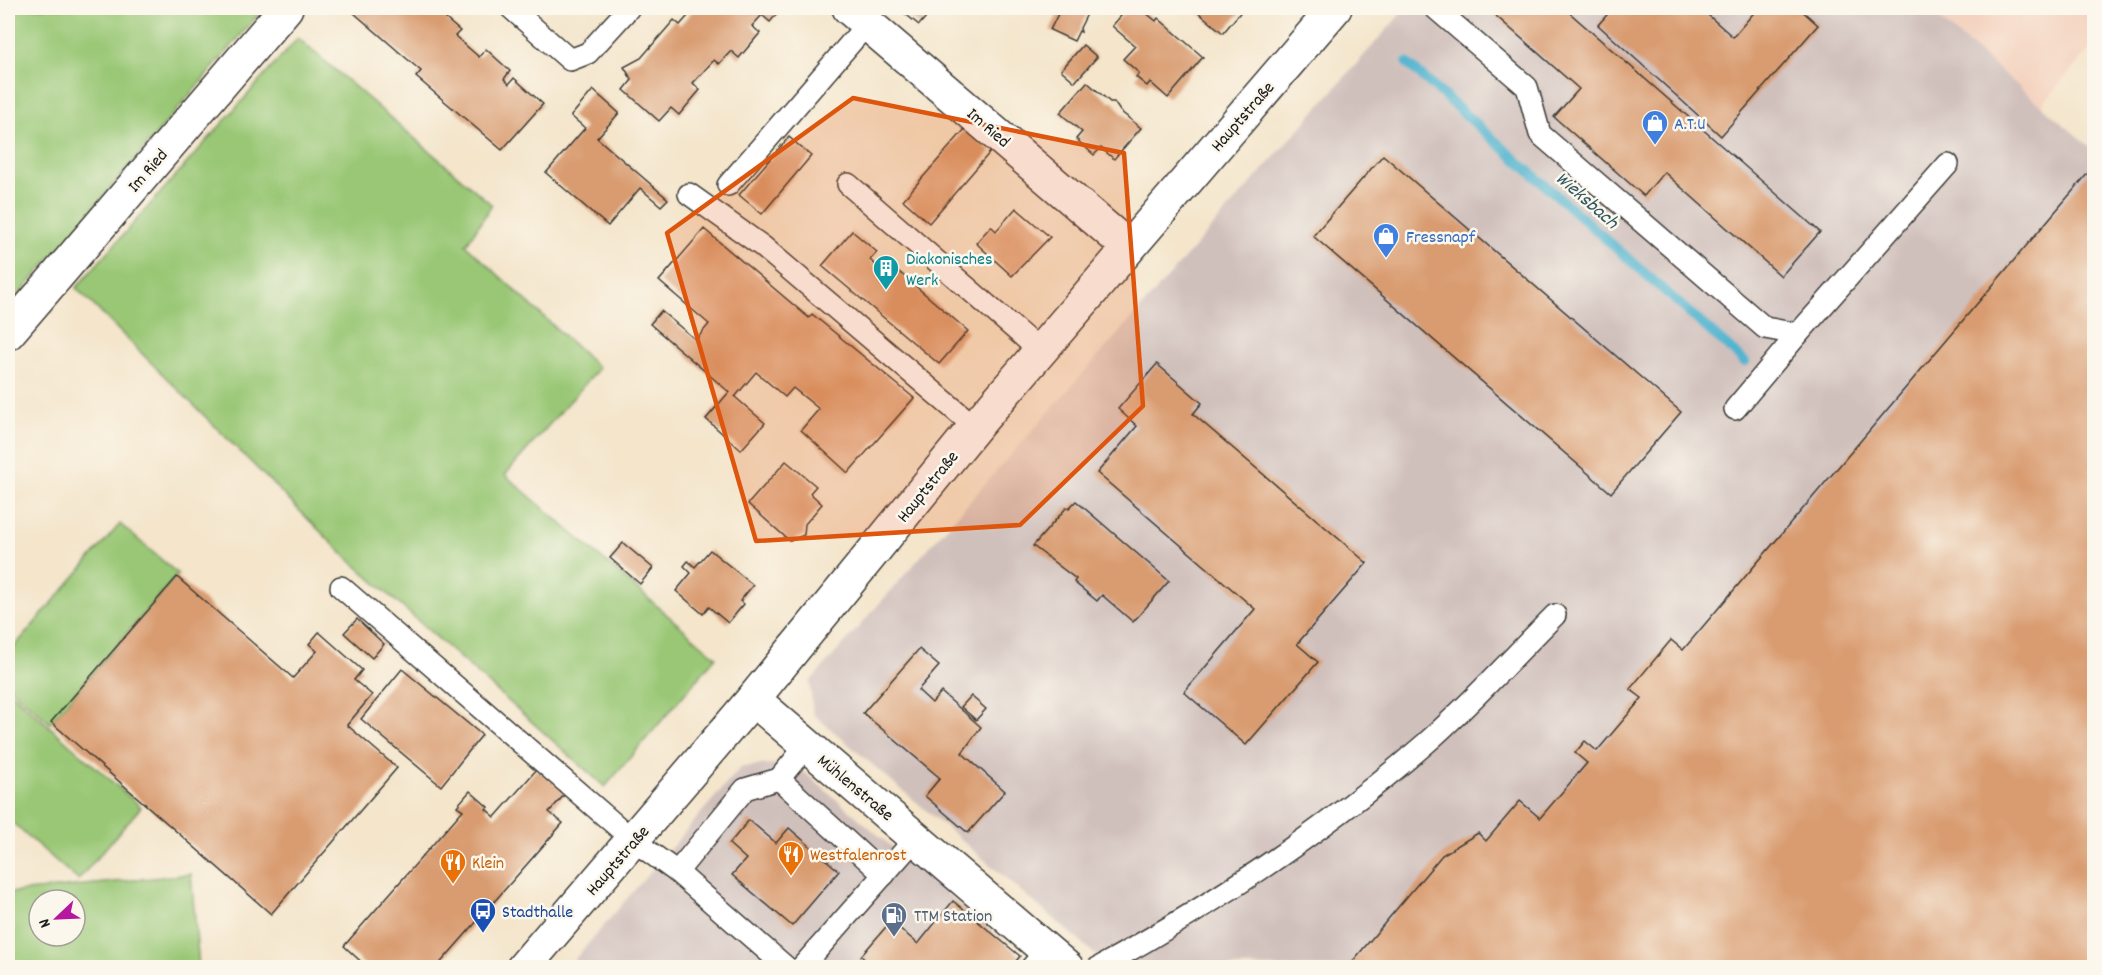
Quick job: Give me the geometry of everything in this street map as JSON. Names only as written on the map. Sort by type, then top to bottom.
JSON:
[{"type":"street","name":"Im Ried","points":[[8,333],[286,8]]},
{"type":"street","name":"Hauptstraße","points":[[523,968],[634,841],[753,699],[975,427],[1335,8]]},
{"type":"street","name":"Im Ried","points":[[859,15],[1128,247]]},
{"type":"street","name":"Mühlenstraße","points":[[753,699],[916,838],[1048,962]]},
{"type":"lane","points":[[511,8],[570,60],[588,53],[629,8]]},
{"type":"lane","points":[[1435,8],[1527,87],[1540,134],[1765,328],[1798,334]]},
{"type":"lane","points":[[728,185],[859,15]]},
{"type":"lane","points":[[1735,409],[1948,164]]},
{"type":"lane","points":[[848,184],[1040,351]]},
{"type":"lane","points":[[689,194],[762,246],[975,427]]},
{"type":"lane","points":[[342,587],[634,841],[677,872],[788,968]]},
{"type":"lane","points":[[1098,968],[1150,939],[1284,855],[1426,743],[1555,615]]},
{"type":"lane","points":[[677,872],[745,789],[779,779],[807,745]]},
{"type":"lane","points":[[779,779],[884,874]]},
{"type":"lane","points":[[801,968],[916,838]]},
{"type":"highlighted area","points":[[853,98],[1124,153],[1143,406],[1020,525],[756,541],[667,233]]},
{"type":"shaded area","points":[[1406,8],[1926,8],[2089,146],[2094,140],[2094,967],[1110,967],[813,714],[810,682]]},
{"type":"shaded area","points":[[1926,8],[2094,8],[2094,44],[2041,106]]},
{"type":"shaded area","points":[[792,762],[1034,967],[567,968],[741,767]]},
{"type":"green space","points":[[8,8],[264,8],[8,308]]},
{"type":"green space","points":[[298,38],[492,205],[466,245],[599,368],[505,475],[716,657],[605,787],[344,555],[76,288]]},
{"type":"green space","points":[[120,524],[178,574],[50,723],[8,686],[8,654]]},
{"type":"green space","points":[[8,690],[141,807],[78,880],[8,819]]},
{"type":"green space","points":[[191,874],[199,967],[10,967],[8,893],[27,891],[27,948],[87,948],[87,888],[56,888]]},
{"type":"building","points":[[359,8],[448,8],[453,11],[446,19],[460,31],[455,36],[479,57],[486,49],[510,71],[504,79],[509,84],[514,78],[543,104],[502,150],[416,77],[421,71],[354,13]]},
{"type":"building","points":[[695,8],[781,9],[770,22],[762,15],[752,26],[760,33],[739,58],[731,51],[719,64],[714,60],[693,83],[700,90],[679,115],[671,108],[659,121],[624,90],[632,80],[624,67],[641,58],[674,20],[680,25]]},
{"type":"building","points":[[898,8],[934,8],[919,25]]},
{"type":"building","points":[[1061,8],[1090,8],[1080,28],[1081,32],[1079,31],[1074,41],[1050,30]]},
{"type":"building","points":[[1128,8],[1140,8],[1156,21],[1158,18],[1203,57],[1168,98],[1150,82],[1147,86],[1136,77],[1139,73],[1123,59],[1135,46],[1112,26]]},
{"type":"building","points":[[1193,8],[1244,8],[1223,33]]},
{"type":"building","name":"A.T.U","points":[[1487,8],[1564,8],[1820,232],[1781,276],[1664,172],[1644,196],[1554,117],[1579,89]]},
{"type":"building","points":[[1613,8],[1700,8],[1733,37],[1758,8],[1799,8],[1818,25],[1721,136],[1598,25]]},
{"type":"building","points":[[1083,45],[1097,57],[1075,82],[1061,70]]},
{"type":"building","points":[[1087,82],[1110,102],[1114,102],[1120,111],[1141,128],[1114,159],[1101,148],[1094,155],[1076,139],[1082,132],[1060,113]]},
{"type":"building","points":[[593,90],[619,113],[597,138],[668,199],[661,206],[640,188],[608,226],[546,173],[585,128],[571,116]]},
{"type":"building","points":[[965,129],[991,151],[929,223],[903,200]]},
{"type":"building","points":[[789,137],[811,156],[762,214],[739,195]]},
{"type":"building","points":[[1383,155],[1681,412],[1611,493],[1313,236]]},
{"type":"building","points":[[2094,166],[2094,968],[1347,968],[1442,855],[1478,833],[1486,841],[1520,801],[1540,818],[1587,763],[1575,753],[1585,741],[1597,751],[1642,698],[1630,689],[1671,640],[1683,650]]},
{"type":"building","points":[[1016,208],[1050,237],[1012,276],[976,243],[991,226],[996,231]]},
{"type":"building","points":[[704,229],[809,318],[812,314],[914,398],[848,473],[801,430],[819,409],[793,388],[785,397],[756,372],[735,397],[765,423],[741,450],[706,419],[729,392],[650,324],[661,311],[696,340],[709,324],[659,281]]},
{"type":"building","name":"Diakonisches Werk","points":[[852,231],[877,252],[870,260],[891,279],[898,271],[968,331],[939,364],[822,266]]},
{"type":"building","points":[[1157,364],[1202,403],[1193,414],[1367,563],[1297,644],[1318,662],[1246,745],[1184,692],[1255,609],[1097,473],[1137,426],[1118,409]]},
{"type":"building","points":[[786,461],[816,486],[810,493],[822,504],[805,524],[804,535],[790,541],[748,504]]},
{"type":"building","points":[[1076,501],[1169,581],[1133,622],[1102,595],[1097,601],[1074,582],[1076,579],[1033,546],[1067,507],[1069,508]]},
{"type":"building","points":[[623,543],[653,568],[640,584],[610,558]]},
{"type":"building","points":[[710,550],[753,585],[740,601],[744,604],[728,623],[709,607],[703,614],[676,591],[691,573],[684,566],[688,561],[695,567]]},
{"type":"building","points":[[177,577],[293,678],[317,651],[309,644],[319,632],[362,670],[354,680],[372,695],[347,725],[397,768],[271,914],[51,722]]},
{"type":"building","points":[[357,619],[384,644],[372,658],[344,633]]},
{"type":"building","points":[[919,649],[939,666],[918,690],[932,703],[941,692],[981,727],[962,753],[1005,791],[968,833],[925,796],[940,778],[863,713]]},
{"type":"building","points":[[402,669],[482,735],[441,786],[361,719]]},
{"type":"building","points":[[971,696],[986,709],[976,720],[961,707]]},
{"type":"building","name":"Klein","points":[[537,769],[566,793],[549,812],[563,823],[436,968],[368,968],[344,946],[463,810],[457,806],[470,791],[488,807],[486,809],[495,817]]},
{"type":"building","name":"Westfalenrost","points":[[749,820],[776,843],[789,828],[839,871],[792,926],[732,875],[746,859],[729,844]]},
{"type":"building","points":[[953,901],[1020,956],[1011,968],[874,968],[861,956],[891,921],[918,944]]},
{"type":"waterway","name":"Wieksbach","points":[[1407,63],[1745,362]]},
{"type":"place","name":"A.T.U","points":[[1655,146]]},
{"type":"place","name":"Fressnapf","points":[[1386,259]]},
{"type":"place","name":"Diakonisches Werk","points":[[886,291]]},
{"type":"place","name":"Westfalenrost","points":[[791,877]]},
{"type":"place","name":"Klein","points":[[453,885]]},
{"type":"place","name":"Stadthalle","points":[[483,934]]},
{"type":"place","name":"TTM Station","points":[[894,938]]}]
